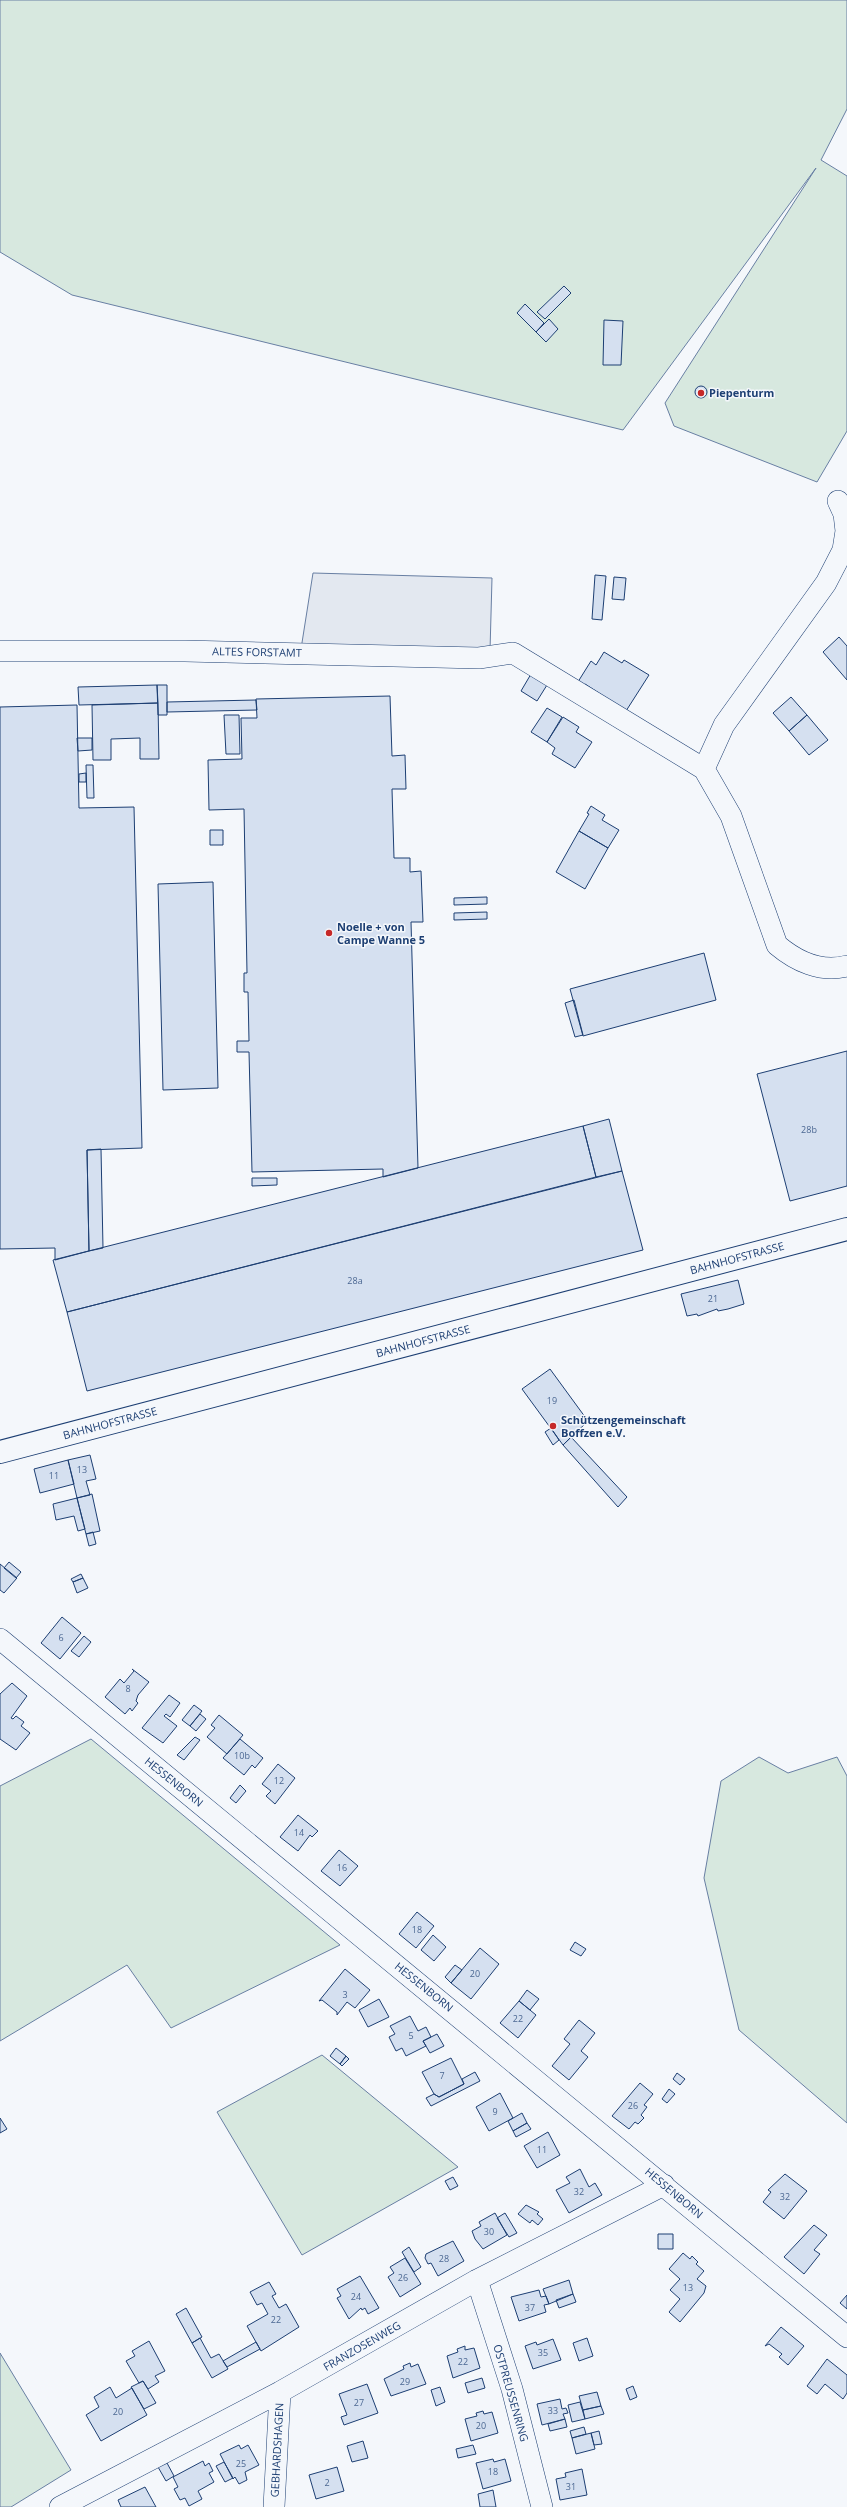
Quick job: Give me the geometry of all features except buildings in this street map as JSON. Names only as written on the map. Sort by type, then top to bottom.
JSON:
[{"type":"main road","name":"BAHNHOFSTRASSE","points":[[0,1452],[847,1229]]},
{"type":"street","points":[[838,501],[844,514],[846,531],[843,550],[826,583],[724,725],[704,769],[731,816],[777,945],[792,958],[808,965],[838,969],[847,966]]},
{"type":"street","name":"ALTES FORSTAMT","points":[[0,652],[169,650],[479,658],[513,653],[704,769]]},
{"type":"street","name":"HESSENBORN","points":[[0,1639],[847,2337]]},
{"type":"street","name":"FRANZOSENWEG","points":[[60,2507],[280,2392],[478,2280],[664,2185]]},
{"type":"street","name":"OSTPREUSSENRING","points":[[478,2280],[512,2390],[542,2507]]},
{"type":"street","name":"GEBHARDSHAGEN","points":[[274,2507],[280,2392]]},
{"type":"shaded area","points":[[0,0],[847,0],[847,109],[821,160],[847,176],[847,431],[817,482],[674,426],[665,403],[816,168],[623,430],[72,295],[0,252]]},
{"type":"shaded area","points":[[313,573],[492,578],[490,651],[301,649]]},
{"type":"shaded area","points":[[91,1739],[340,1945],[171,2028],[127,1965],[0,2041],[0,1786]]},
{"type":"shaded area","points":[[759,1757],[788,1773],[837,1757],[847,1776],[847,2123],[739,2030],[704,1878],[721,1781]]},
{"type":"shaded area","points":[[322,2055],[458,2167],[302,2255],[217,2112]]},
{"type":"shaded area","points":[[0,2353],[71,2470],[11,2507],[0,2507]]},
{"type":"place","name":"Piepenturm","points":[[701,393]]},
{"type":"place","name":"Noelle + von Campe Wanne 5","points":[[329,933]]},
{"type":"place","name":"Schützengemeinschaft Boffzen e.V.","points":[[553,1426]]}]
